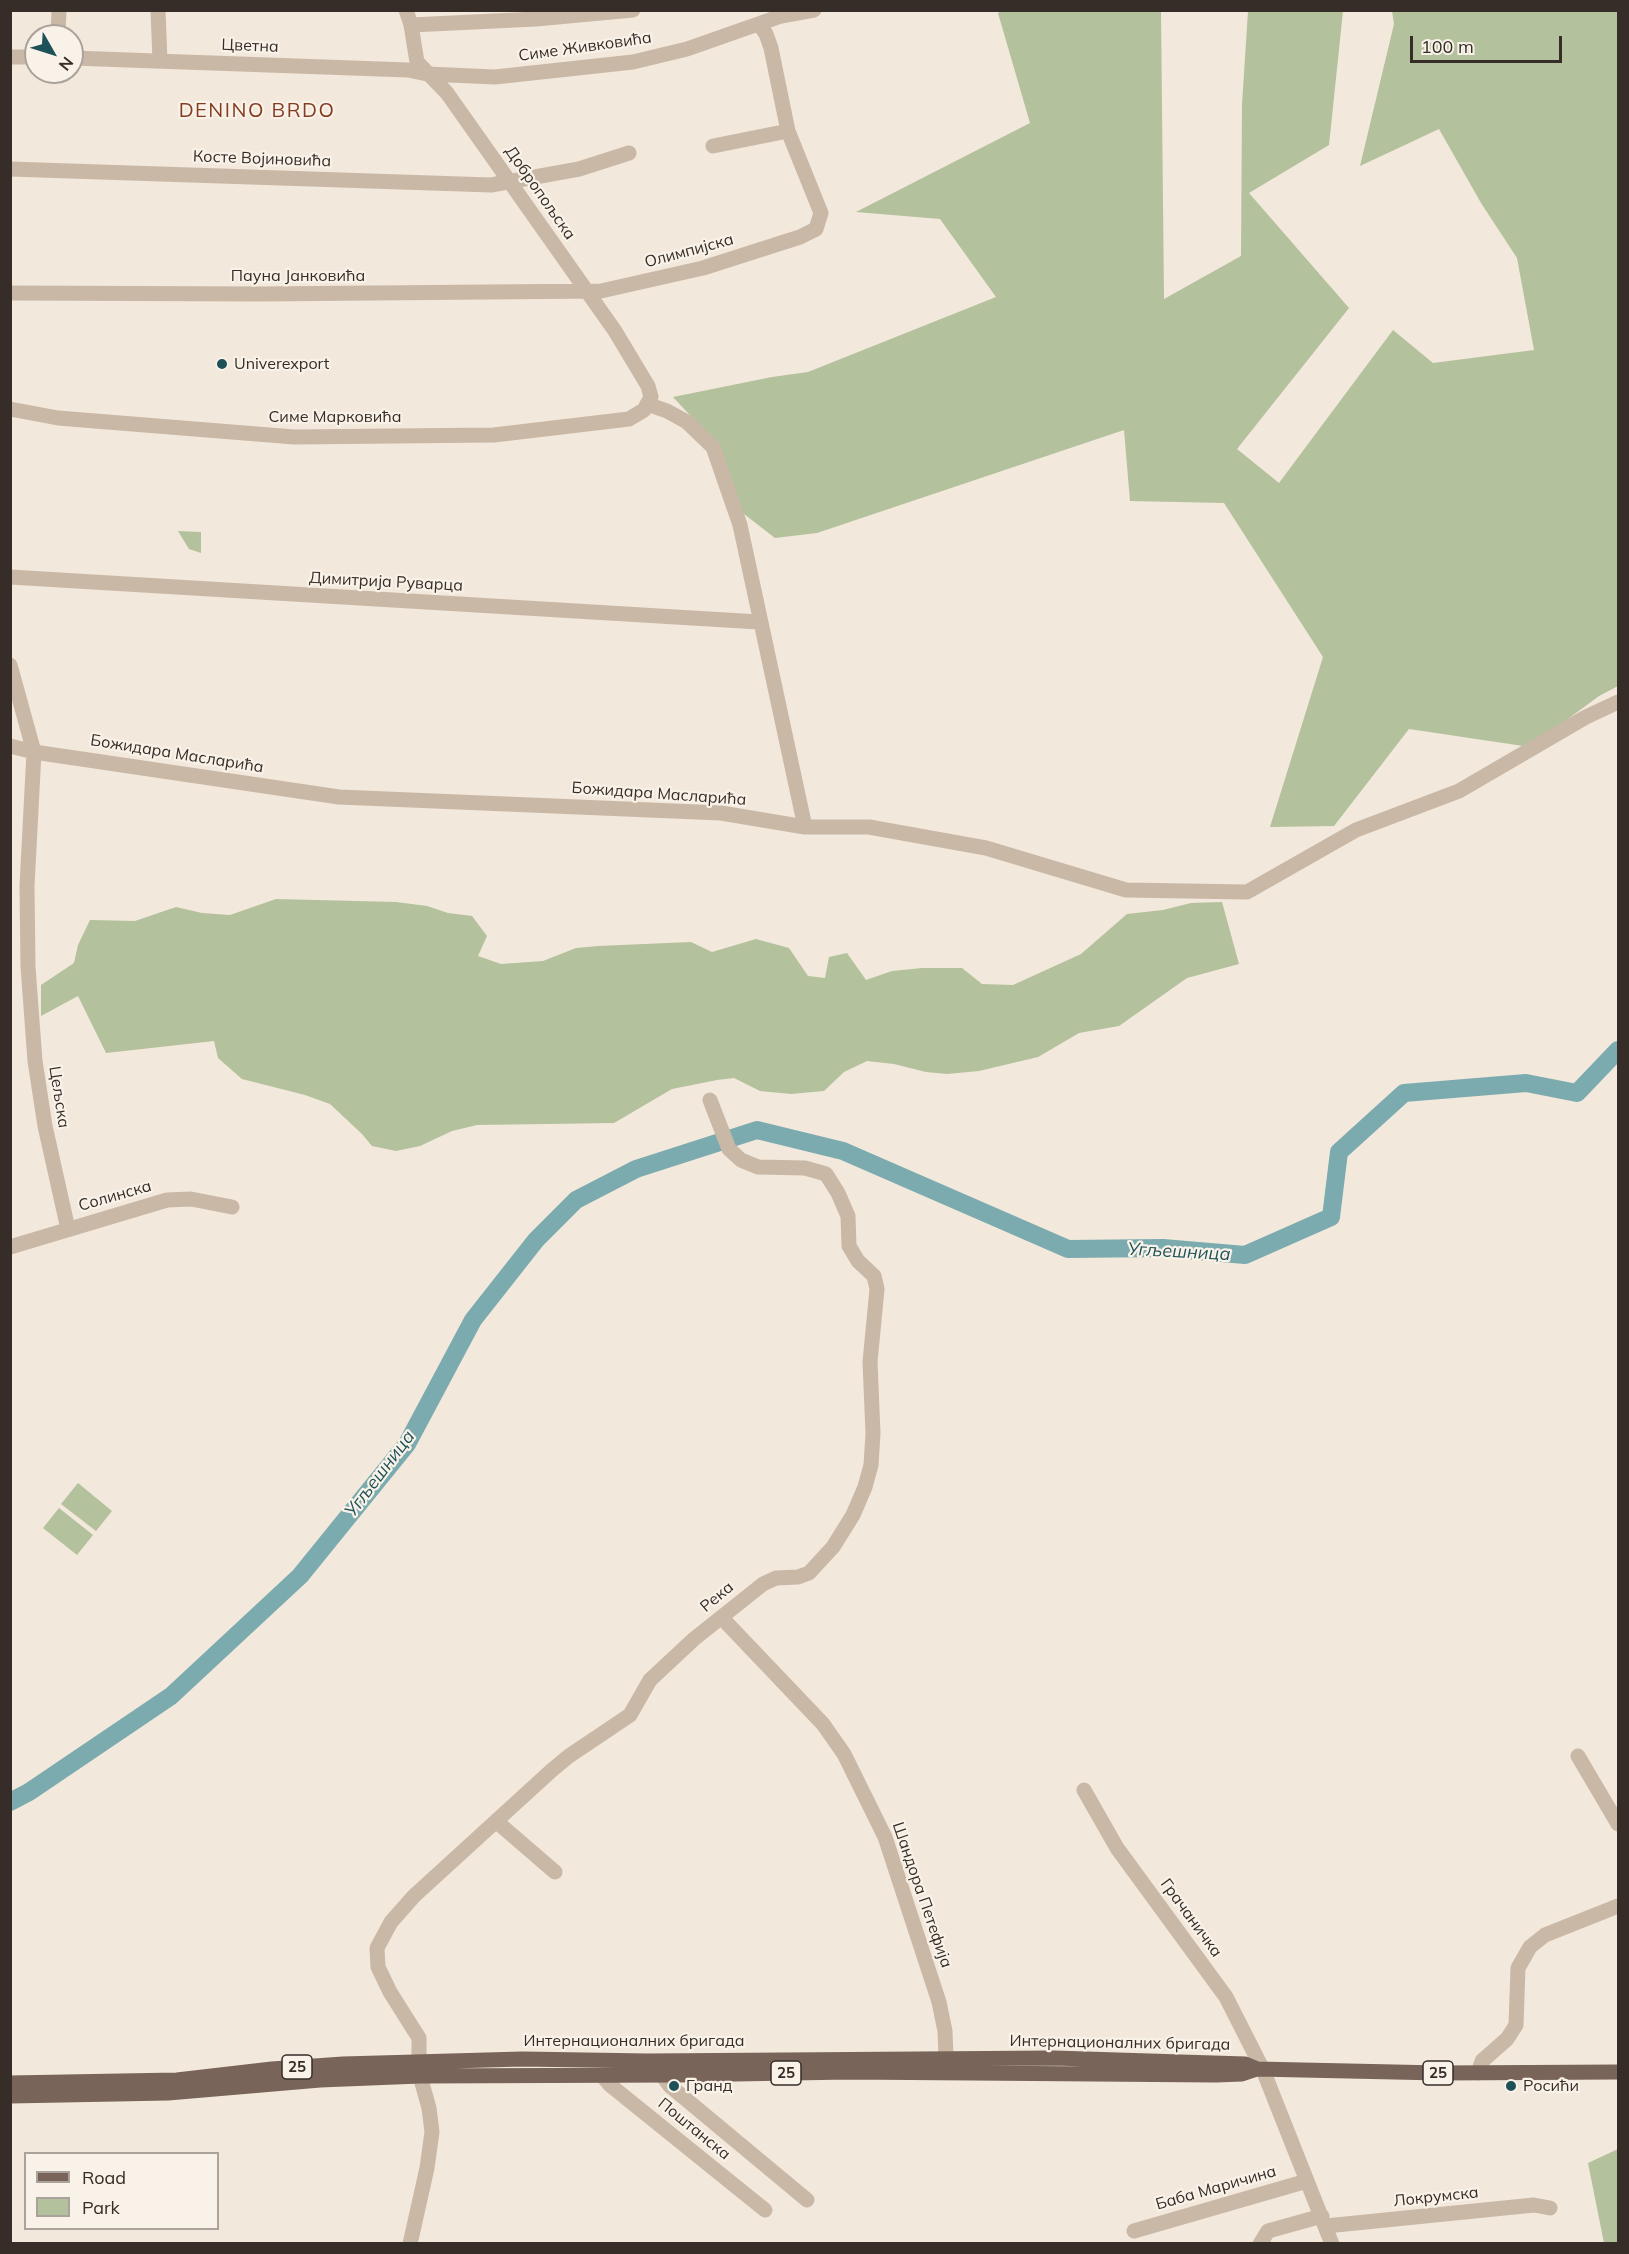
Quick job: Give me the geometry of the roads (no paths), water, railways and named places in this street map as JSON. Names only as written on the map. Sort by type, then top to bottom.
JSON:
[{"type":"main road","name":"Интернационалних бригада","points":[[10,2096],[168,2093],[522,2059],[654,2061],[1054,2058],[1245,2064],[1260,2070]]},
{"type":"main road","name":"Интернационалних бригада","points":[[10,2084],[177,2080],[272,2069],[419,2069],[602,2075],[849,2072],[1242,2074],[1260,2070],[1618,2072]]},
{"type":"street","points":[[158,10],[160,61]]},
{"type":"street","name":"Добропољска","points":[[406,10],[417,62],[447,93],[586,290],[648,386],[649,401]]},
{"type":"street","points":[[411,26],[536,20],[633,10]]},
{"type":"street","name":"Симе Живковића","points":[[427,74],[495,77],[633,62],[687,50],[760,25],[779,14],[814,10]]},
{"type":"street","points":[[713,146],[788,131],[771,48],[760,25]]},
{"type":"street","name":"Цветна","points":[[84,58],[408,70],[427,74]]},
{"type":"street","name":"Олимпијска","points":[[586,290],[601,291],[703,268],[800,237],[816,229],[821,213],[788,131]]},
{"type":"street","name":"Косте Војиновића","points":[[10,169],[491,185],[579,169],[629,153]]},
{"type":"street","name":"Пауна Јанковића","points":[[10,293],[260,294],[586,290]]},
{"type":"street","points":[[649,401],[687,422],[713,447],[740,525],[759,622],[805,826]]},
{"type":"street","name":"Симе Марковића","points":[[10,409],[58,418],[294,437],[494,435],[628,419],[644,410],[649,401]]},
{"type":"street","name":"Димитрија Руварца","points":[[10,577],[759,622]]},
{"type":"street","name":"Цељска","points":[[10,665],[34,752],[27,886],[28,967],[35,1061],[45,1126],[68,1229]]},
{"type":"street","name":"Божидара Масларића","points":[[10,746],[34,752],[339,797],[721,813],[805,826],[868,827],[986,848],[1126,890],[1247,892],[1356,830],[1459,791],[1586,717],[1618,702]]},
{"type":"street","name":"Река","points":[[419,2069],[419,2038],[382,1977],[376,1958],[377,1948],[400,1911],[569,1756],[630,1715],[650,1680],[694,1639],[763,1584],[776,1578],[798,1577],[809,1573],[833,1547],[853,1515],[871,1465],[873,1433],[870,1362],[877,1288],[874,1276],[858,1261],[849,1246],[848,1216],[838,1193],[826,1174],[805,1168],[758,1167],[741,1160],[729,1149],[710,1100]]},
{"type":"street","name":"Солинска","points":[[10,1247],[167,1200],[190,1199],[232,1207]]},
{"type":"street","name":"Шандора Петефија","points":[[722,1618],[823,1724],[844,1754],[858,1780],[885,1837],[927,1962],[945,2031],[946,2058]]},
{"type":"street","points":[[1578,1756],[1618,1824]]},
{"type":"street","name":"Грачаничка","points":[[1084,1790],[1118,1848],[1226,1997],[1260,2070],[1332,2244]]},
{"type":"street","points":[[497,1822],[555,1872]]},
{"type":"street","points":[[1478,2073],[1482,2061],[1507,2039],[1516,2025],[1518,1968],[1530,1947],[1545,1935],[1618,1906]]},
{"type":"street","points":[[410,2244],[427,2168],[432,2132],[419,2069]]},
{"type":"street","name":"Поштанска","points":[[602,2075],[610,2085],[765,2210]]},
{"type":"street","points":[[662,2075],[670,2086],[807,2200]]},
{"type":"street","name":"Баба Маричина","points":[[1134,2230],[1307,2181]]},
{"type":"street","name":"Локрумска","points":[[1260,2244],[1260,2240],[1268,2231],[1324,2221],[1534,2205],[1550,2208]]},
{"type":"waterway","name":"Угљешница","points":[[729,1139],[757,1130],[843,1151],[1068,1249],[1163,1248],[1245,1255],[1331,1217],[1339,1152],[1404,1093],[1526,1083],[1577,1093],[1618,1050]]},
{"type":"waterway","name":"Угљешница","points":[[10,1802],[29,1792],[171,1696],[300,1576],[407,1444],[473,1320],[536,1240],[576,1200],[636,1169],[723,1141]]},
{"type":"place","name":"Univerexport","points":[[222,364]]},
{"type":"place","name":"Гранд","points":[[674,2086]]},
{"type":"place","name":"Росићи","points":[[1511,2086]]},
{"type":"district","name":"DENINO BRDO","points":[[257,111]]}]
